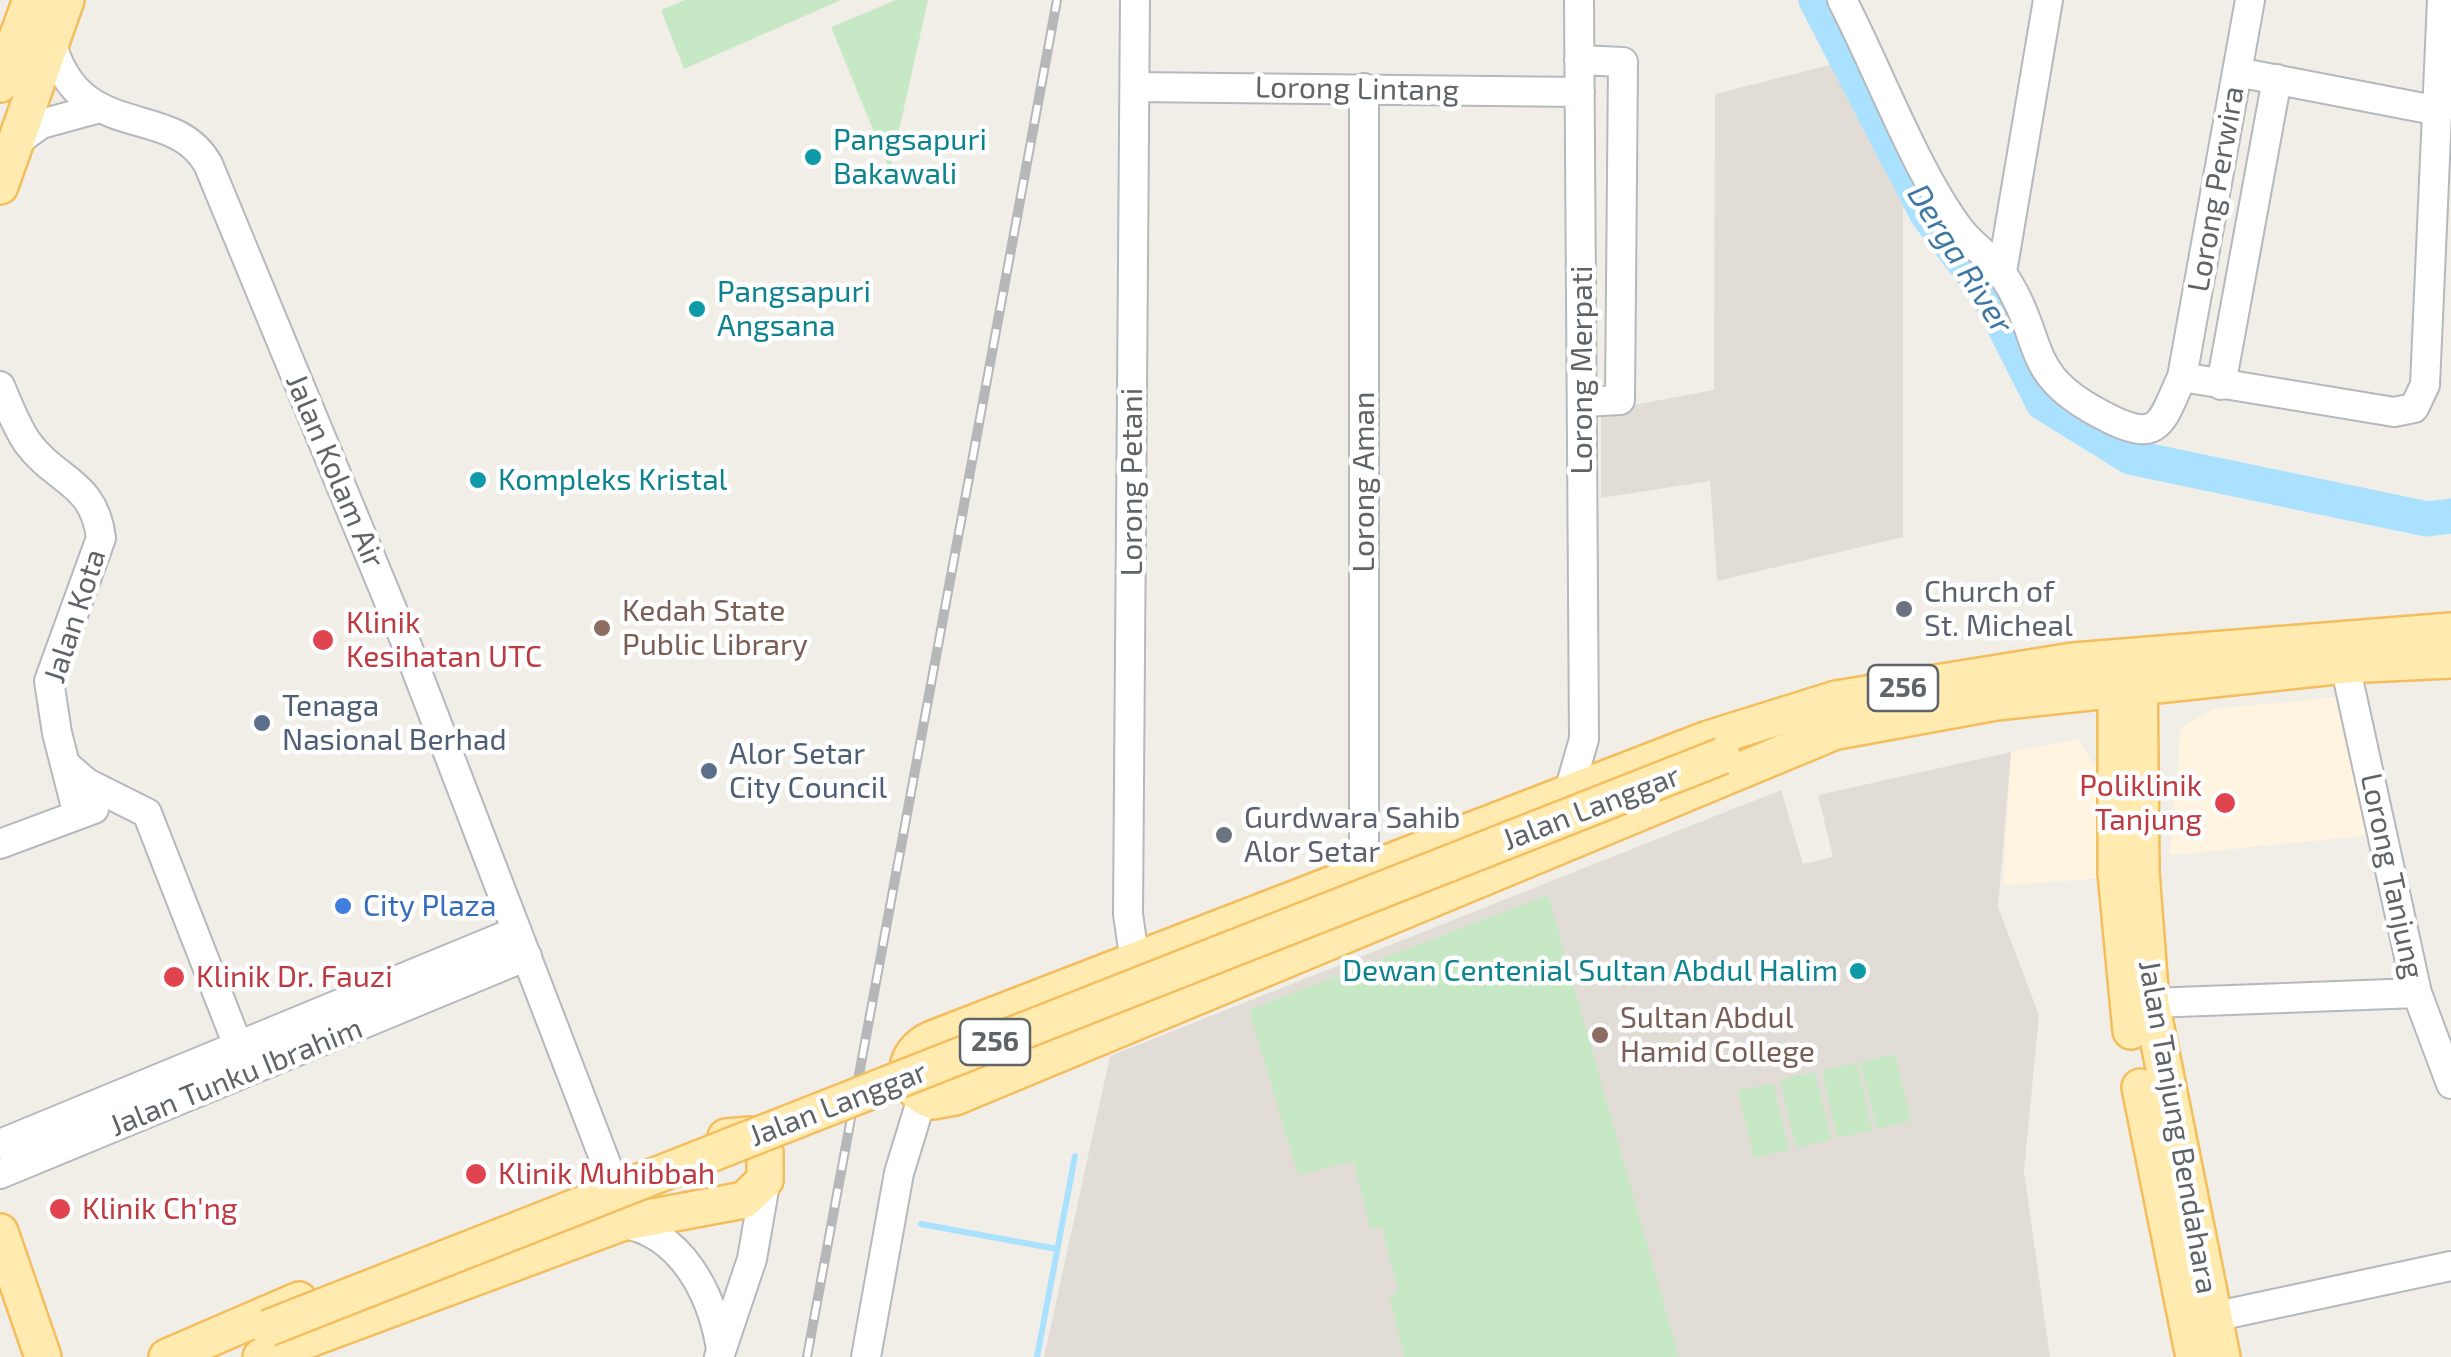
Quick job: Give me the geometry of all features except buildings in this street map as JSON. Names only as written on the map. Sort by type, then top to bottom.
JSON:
[{"type":"main road","points":[[0,84],[31,0]]},
{"type":"main road","points":[[0,186],[66,0]]},
{"type":"main road","name":"Jalan Langgar","points":[[199,1357],[264,1343],[1756,743],[1794,718],[1944,709],[2063,694],[2128,672],[2451,631]]},
{"type":"main road","name":"Jalan Langgar","points":[[1840,714],[2073,660],[2128,672],[2206,679],[2346,665],[2451,660]]},
{"type":"main road","name":"Jalan Tanjung Bendahara","points":[[2128,672],[2129,777],[2121,966],[2194,1357]]},
{"type":"main road","points":[[2129,777],[2160,720],[2206,679]]},
{"type":"main road","points":[[2063,694],[2096,722],[2129,777]]},
{"type":"main road","points":[[1840,714],[955,1097],[933,1102],[911,1087],[906,1073],[918,1045],[1747,725],[1840,714]]},
{"type":"main road","name":"Jalan Tanjung Bendahara","points":[[2129,777],[2151,1003],[2222,1357]]},
{"type":"main road","points":[[167,1357],[218,1331],[742,1133],[762,1145],[767,1172],[761,1187],[744,1200],[622,1223],[264,1343]]},
{"type":"main road","points":[[1,1238],[43,1357]]},
{"type":"street","name":"Lorong Petani","points":[[1134,0],[1128,914],[1135,964]]},
{"type":"street","name":"Lorong Merpati","points":[[1568,795],[1584,740],[1578,0]]},
{"type":"street","points":[[1842,0],[1932,184],[1960,230],[2002,272]]},
{"type":"street","points":[[2002,272],[2048,0]]},
{"type":"street","name":"Lorong Perwira","points":[[2002,272],[2046,374],[2073,401],[2137,432],[2148,431],[2160,422],[2182,377],[2250,0]]},
{"type":"street","points":[[2182,377],[2394,412],[2414,408],[2425,385],[2443,130],[2442,0]]},
{"type":"street","name":"Jalan Kolam Air","points":[[51,42],[64,78],[96,109],[186,141],[201,152],[208,164],[404,638],[612,1180]]},
{"type":"street","points":[[1580,60],[1622,62],[1620,400],[1583,402]]},
{"type":"street","points":[[2236,72],[2277,79],[2443,130]]},
{"type":"street","points":[[2221,385],[2277,79]]},
{"type":"street","name":"Lorong Lintang","points":[[1135,87],[1580,92]]},
{"type":"street","name":"Lorong Aman","points":[[1364,88],[1364,874]]},
{"type":"street","points":[[15,143],[41,124],[96,109]]},
{"type":"street","name":"Jalan Kota","points":[[0,386],[28,444],[86,494],[98,516],[101,538],[49,681],[78,815]]},
{"type":"street","points":[[0,439],[28,444]]},
{"type":"street","name":"Lorong Tanjung","points":[[2346,665],[2417,993],[2451,1084]]},
{"type":"street","points":[[1584,740],[1632,770]]},
{"type":"street","points":[[65,764],[100,791],[148,813],[243,1059]]},
{"type":"street","points":[[0,844],[110,804],[139,806]]},
{"type":"street","name":"Jalan Tunku Ibrahim","points":[[0,1174],[243,1059],[522,944]]},
{"type":"street","points":[[2151,1003],[2417,993]]},
{"type":"street","name":"Jalan Tunku Ibrahim","points":[[0,1144],[243,1059]]},
{"type":"street","points":[[866,1357],[899,1173],[922,1098]]},
{"type":"street","points":[[720,1353],[752,1259],[767,1172]]},
{"type":"street","points":[[622,1223],[654,1235],[694,1273],[711,1306],[720,1353]]},
{"type":"street","points":[[2214,1317],[2451,1266]]},
{"type":"shaded area","points":[[1842,62],[1903,176],[1903,537],[1717,581],[1710,481],[1601,498],[1601,411],[1714,390],[1715,94]]},
{"type":"shaded area","points":[[2341,697],[2371,835],[2170,855],[2181,727],[2214,709]]},
{"type":"shaded area","points":[[2078,739],[2096,768],[2101,878],[2003,885],[2011,752]]},
{"type":"shaded area","name":"Sultan Abdul Hamid College","points":[[2011,752],[1998,907],[2039,1015],[2024,1171],[2050,1357],[1044,1357],[1110,1056],[1781,790],[1803,864],[1833,857],[1818,795]]},
{"type":"green space","points":[[685,0],[841,0],[684,69],[661,10]]},
{"type":"green space","points":[[896,0],[928,0],[890,171],[831,27]]},
{"type":"green space","points":[[1548,895],[1679,1357],[1404,1357],[1389,1295],[1398,1292],[1382,1227],[1371,1229],[1353,1161],[1298,1175],[1249,1010]]},
{"type":"green space","points":[[1895,1054],[1911,1121],[1877,1129],[1860,1062]]},
{"type":"green space","points":[[1857,1063],[1872,1130],[1837,1138],[1822,1071]]},
{"type":"green space","points":[[1815,1072],[1831,1140],[1796,1148],[1780,1080]]},
{"type":"green space","points":[[1773,1083],[1789,1150],[1754,1158],[1738,1091]]},
{"type":"waterway","name":"Derga River","points":[[1816,0],[1927,214],[1987,292],[2043,403],[2130,457],[2427,519],[2451,516]]},
{"type":"waterway","points":[[1037,1357],[1075,1156]]},
{"type":"waterway","points":[[921,1224],[1057,1249]]},
{"type":"railway","points":[[807,1357],[1057,0]]},
{"type":"place","name":"Pangsapuri Bakawali","points":[[813,157]]},
{"type":"place","name":"Pangsapuri Angsana","points":[[697,309]]},
{"type":"place","name":"Kompleks Kristal","points":[[478,480]]},
{"type":"place","name":"Church of St. Micheal","points":[[1904,609]]},
{"type":"place","name":"Kedah State Public Library","points":[[602,628]]},
{"type":"place","name":"Klinik Kesihatan UTC","points":[[323,640]]},
{"type":"place","name":"Tenaga Nasional Berhad","points":[[262,723]]},
{"type":"place","name":"Alor Setar City Council","points":[[709,771]]},
{"type":"place","name":"Poliklinik Tanjung","points":[[2225,803]]},
{"type":"place","name":"Gurdwara Sahib Alor Setar","points":[[1224,835]]},
{"type":"place","name":"City Plaza","points":[[343,906]]},
{"type":"place","name":"Dewan Centenial Sultan Abdul Halim","points":[[1858,971]]},
{"type":"place","name":"Klinik Dr. Fauzi","points":[[174,977]]},
{"type":"place","name":"Sultan Abdul Hamid College","points":[[1600,1035]]},
{"type":"place","name":"Klinik Muhibbah","points":[[476,1174]]},
{"type":"place","name":"Klinik Ch'ng","points":[[60,1209]]}]
